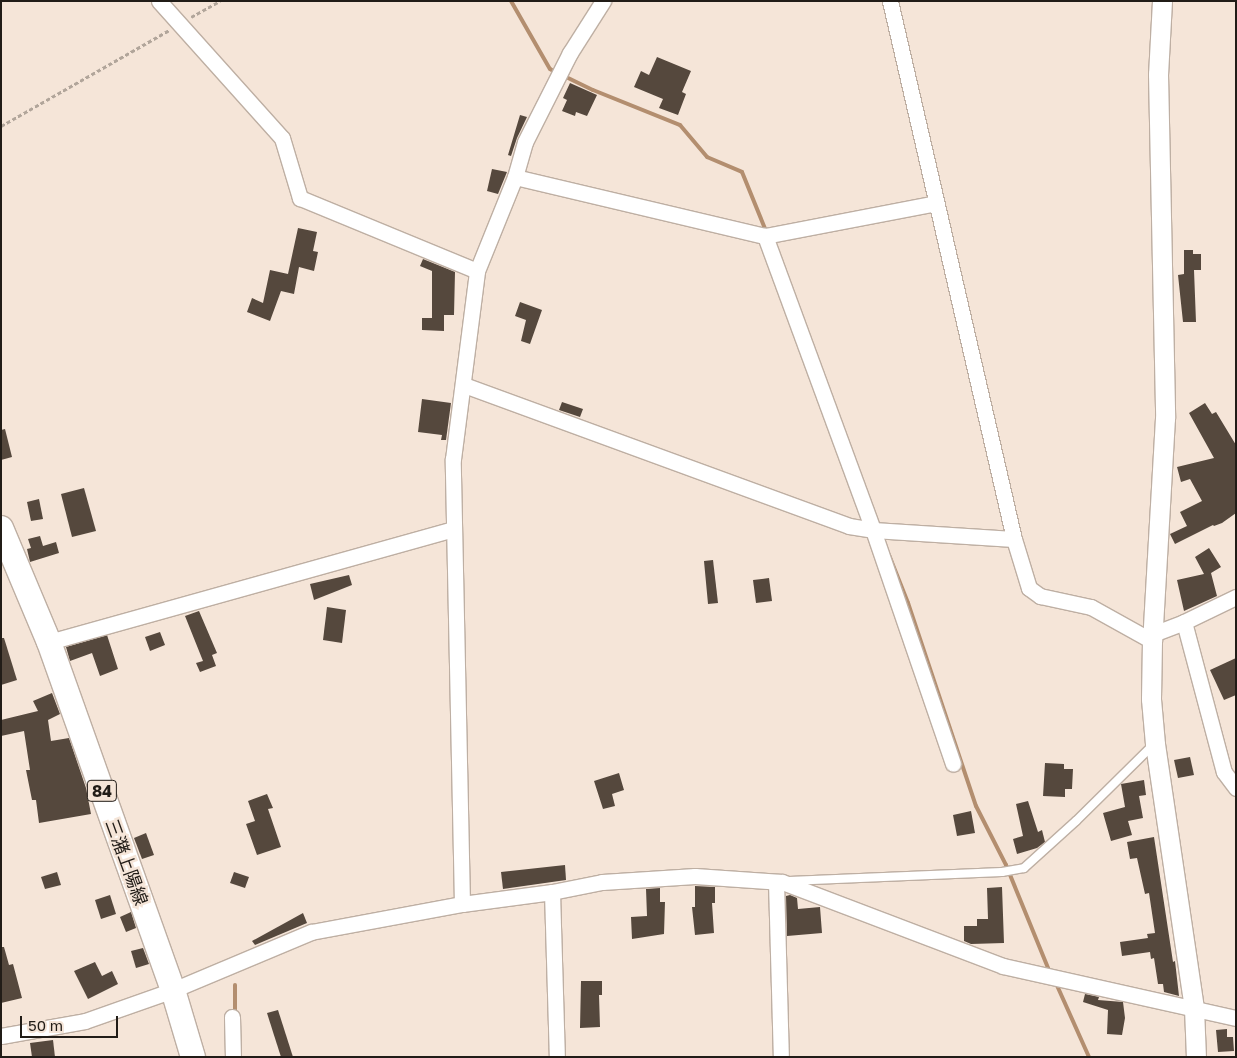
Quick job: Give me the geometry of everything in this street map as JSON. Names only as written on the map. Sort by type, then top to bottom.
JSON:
[{"type":"main road","name":"三潴上陽線","points":[[1,528],[49,642],[173,990],[194,1057]]},
{"type":"street","points":[[159,1],[282,138],[300,198],[477,271]]},
{"type":"street","points":[[462,904],[452,459],[464,385],[477,271],[515,177],[525,142],[570,53],[603,1]]},
{"type":"street","points":[[890,1],[1014,539],[1029,588],[1040,596],[1091,607],[1152,637]]},
{"type":"street","points":[[1162,1],[1158,74],[1165,418],[1152,637],[1151,699],[1155,744],[1194,1008],[1196,1057]]},
{"type":"street","points":[[515,177],[765,236],[936,203]]},
{"type":"street","points":[[765,236],[873,530],[953,764]]},
{"type":"street","points":[[464,385],[849,526],[873,530],[1014,539]]},
{"type":"street","points":[[49,642],[454,529]]},
{"type":"street","points":[[1152,637],[1236,597]]},
{"type":"street","points":[[1184,622],[1224,772],[1236,788]]},
{"type":"street","points":[[1,1036],[85,1021],[173,990],[311,932],[462,904],[552,892],[602,882],[694,876],[779,882],[1003,966],[1236,1018]]},
{"type":"street","points":[[779,882],[781,1057]]},
{"type":"street","points":[[552,892],[557,1057]]},
{"type":"street","points":[[232,1017],[233,1057]]},
{"type":"lane","points":[[779,882],[817,878],[1002,872],[1024,868],[1076,821],[1155,744]]},
{"type":"path","points":[[1,126],[220,1]]},
{"type":"building","points":[[657,57],[691,71],[682,92],[686,94],[678,115],[659,108],[663,99],[634,87],[641,71],[649,75]]},
{"type":"building","points":[[570,83],[597,95],[587,116],[576,112],[575,116],[562,111],[567,100],[563,98]]},
{"type":"building","points":[[520,115],[527,117],[511,156],[508,155]]},
{"type":"building","points":[[492,169],[507,172],[498,194],[487,191]]},
{"type":"building","points":[[298,228],[317,232],[313,251],[318,252],[314,271],[299,267],[294,294],[281,291],[270,321],[247,312],[252,298],[263,303],[270,270],[288,274]]},
{"type":"building","points":[[1184,250],[1193,250],[1193,254],[1201,254],[1201,270],[1194,270],[1196,322],[1183,322],[1178,275],[1184,274]]},
{"type":"building","points":[[423,259],[455,272],[454,315],[444,315],[444,331],[422,330],[422,318],[432,318],[432,271],[420,266]]},
{"type":"building","points":[[520,302],[542,310],[530,344],[521,341],[526,320],[515,316]]},
{"type":"building","points":[[422,399],[451,403],[446,440],[441,440],[442,435],[418,432]]},
{"type":"building","points":[[562,402],[583,409],[580,417],[559,410]]},
{"type":"building","points":[[1205,403],[1212,414],[1216,412],[1236,445],[1236,513],[1222,523],[1213,525],[1175,544],[1170,534],[1187,526],[1180,512],[1202,501],[1190,479],[1181,482],[1177,467],[1214,458],[1189,413]]},
{"type":"building","points":[[5,429],[12,457],[1,460],[1,430]]},
{"type":"building","points":[[84,488],[96,531],[72,537],[61,494]]},
{"type":"building","points":[[39,499],[43,519],[31,521],[27,502]]},
{"type":"building","points":[[40,536],[43,546],[56,542],[59,553],[30,562],[27,549],[31,548],[28,539]]},
{"type":"building","points":[[1209,548],[1221,567],[1211,573],[1217,596],[1184,611],[1177,580],[1204,574],[1195,557]]},
{"type":"building","points":[[713,560],[718,603],[708,604],[704,561]]},
{"type":"building","points":[[349,575],[352,585],[314,600],[310,584]]},
{"type":"building","points":[[769,578],[772,601],[756,603],[753,580]]},
{"type":"building","points":[[327,607],[346,610],[342,643],[323,640]]},
{"type":"building","points":[[199,611],[217,653],[212,655],[216,666],[200,672],[196,663],[203,661],[185,616]]},
{"type":"building","points":[[160,632],[165,645],[150,651],[145,637]]},
{"type":"building","points":[[107,635],[118,669],[100,676],[92,653],[70,661],[66,647]]},
{"type":"building","points":[[1,638],[4,638],[17,680],[1,685]]},
{"type":"building","points":[[1236,658],[1236,695],[1224,700],[1210,670]]},
{"type":"building","points":[[52,693],[60,714],[48,720],[51,741],[69,738],[86,788],[91,814],[39,823],[36,800],[32,800],[26,770],[30,770],[24,731],[1,736],[1,720],[38,711],[33,701]]},
{"type":"building","points":[[1190,757],[1194,775],[1178,778],[1174,760]]},
{"type":"building","points":[[1045,763],[1064,764],[1064,769],[1073,769],[1072,789],[1065,789],[1065,797],[1043,796]]},
{"type":"building","points":[[619,773],[624,790],[612,794],[615,806],[603,809],[594,781]]},
{"type":"building","points":[[1144,780],[1146,795],[1139,796],[1143,818],[1128,821],[1132,835],[1111,841],[1103,813],[1125,807],[1121,784]]},
{"type":"building","points":[[267,794],[273,808],[268,809],[281,847],[257,855],[246,824],[255,821],[248,801]]},
{"type":"building","points":[[1028,801],[1038,832],[1042,830],[1045,842],[1037,848],[1017,854],[1013,839],[1023,836],[1016,804]]},
{"type":"building","points":[[971,811],[975,833],[957,836],[953,815]]},
{"type":"building","points":[[146,833],[154,855],[142,859],[134,838]]},
{"type":"building","points":[[1154,837],[1179,996],[1164,992],[1163,984],[1158,984],[1154,958],[1151,959],[1150,952],[1122,956],[1120,942],[1148,938],[1147,934],[1155,933],[1149,893],[1145,894],[1137,858],[1130,859],[1127,842]]},
{"type":"building","points":[[565,865],[566,880],[503,889],[501,872]]},
{"type":"building","points":[[57,872],[61,885],[45,889],[41,877]]},
{"type":"building","points":[[234,872],[249,877],[245,888],[230,883]]},
{"type":"building","points":[[695,886],[715,887],[715,903],[712,903],[714,933],[695,935],[692,907],[695,907]]},
{"type":"building","points":[[1002,887],[1004,943],[971,944],[964,941],[964,926],[977,926],[977,919],[988,919],[987,888]]},
{"type":"building","points":[[660,888],[660,902],[665,902],[664,934],[632,939],[631,917],[647,916],[646,889]]},
{"type":"building","points":[[110,895],[116,914],[101,919],[95,900]]},
{"type":"building","points":[[790,895],[797,898],[798,909],[820,907],[822,933],[787,936],[786,896]]},
{"type":"building","points":[[131,912],[136,928],[126,932],[120,917]]},
{"type":"building","points":[[303,913],[307,923],[255,945],[252,941]]},
{"type":"building","points":[[1,947],[4,947],[9,965],[13,964],[22,998],[1,1003]]},
{"type":"building","points":[[143,948],[149,964],[136,968],[131,951]]},
{"type":"building","points":[[95,962],[102,976],[112,971],[118,984],[88,999],[74,971]]},
{"type":"building","points":[[581,981],[602,981],[602,995],[599,995],[600,1027],[580,1028]]},
{"type":"building","points":[[1085,994],[1099,997],[1098,1000],[1123,1002],[1125,1018],[1122,1035],[1107,1034],[1108,1010],[1083,1002]]},
{"type":"building","points":[[278,1010],[293,1057],[281,1057],[273,1032],[267,1013]]},
{"type":"building","points":[[1227,1029],[1227,1037],[1233,1037],[1234,1051],[1218,1052],[1216,1030]]},
{"type":"building","points":[[53,1040],[55,1057],[32,1057],[30,1043]]},
{"type":"waterway","points":[[511,1],[550,69],[557,73]]},
{"type":"waterway","points":[[564,76],[593,90],[680,125],[707,157],[742,172],[766,231]]},
{"type":"waterway","points":[[889,555],[908,603],[976,806],[1006,865],[1050,973]]},
{"type":"waterway","points":[[1055,981],[1089,1057]]},
{"type":"waterway","points":[[235,985],[235,1015]]}]
